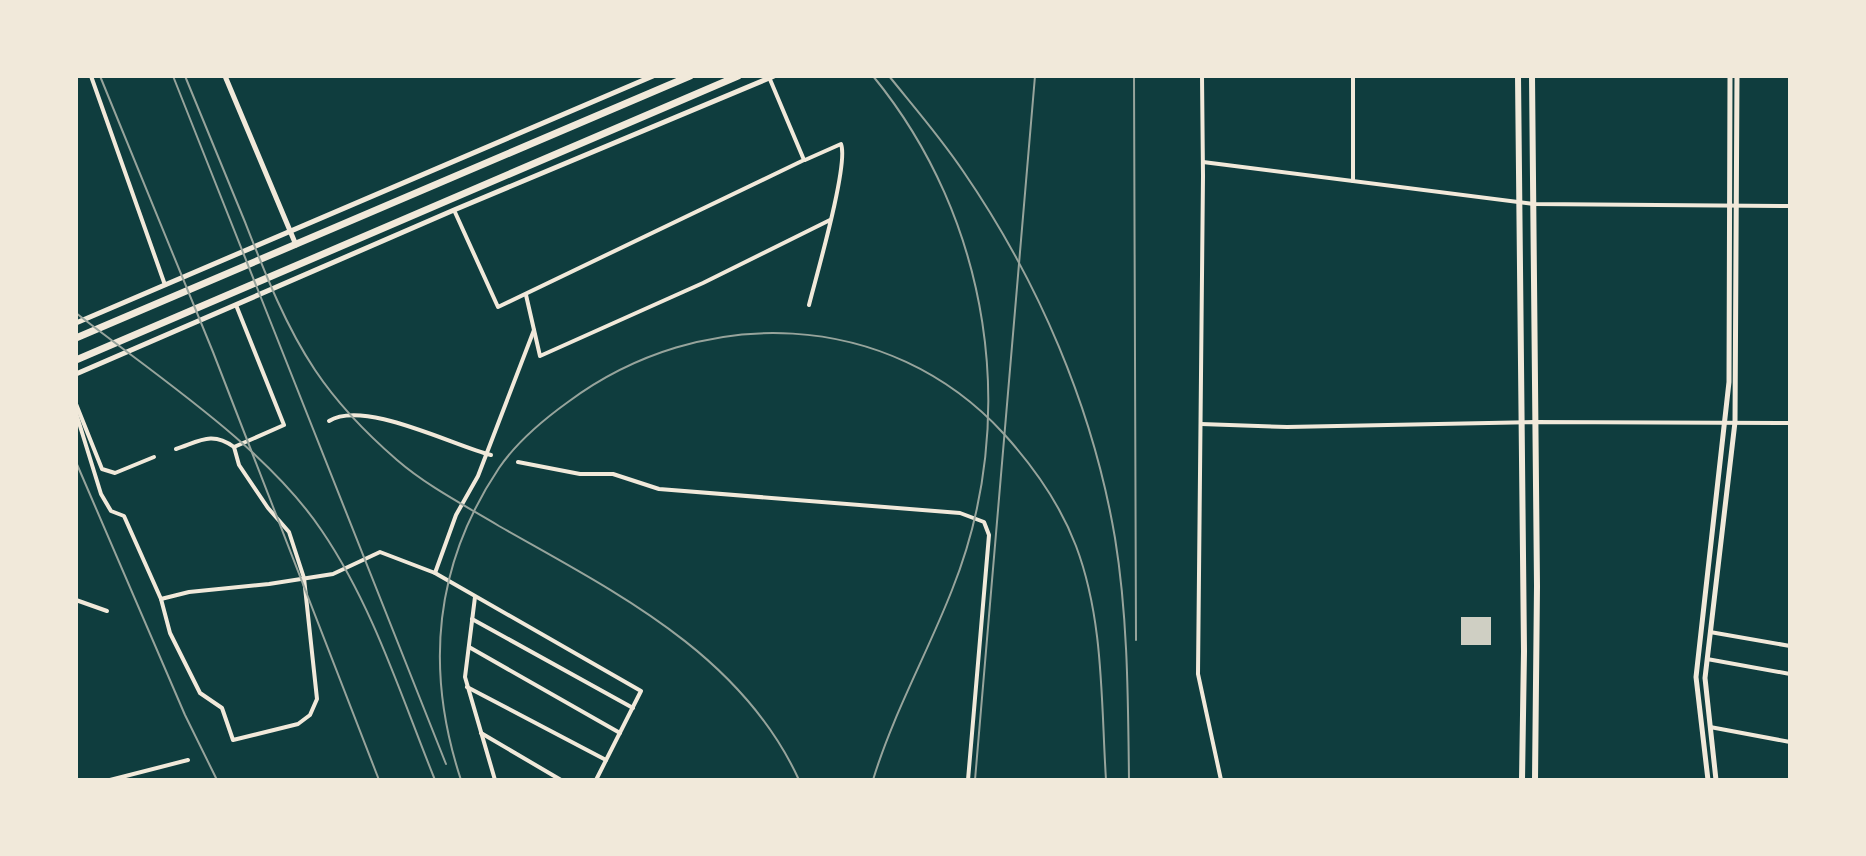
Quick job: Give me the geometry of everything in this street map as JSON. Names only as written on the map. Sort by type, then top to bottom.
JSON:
[{"type":"highway","points":[[76,338],[690,76]]},
{"type":"highway","points":[[76,360],[738,76]]},
{"type":"main road","points":[[1518,76],[1524,673],[1522,780]]},
{"type":"main road","points":[[1532,76],[1537,586],[1535,780]]},
{"type":"street","points":[[91,76],[165,285]]},
{"type":"street","points":[[225,76],[296,245]]},
{"type":"street","points":[[76,323],[653,76]]},
{"type":"street","points":[[1202,76],[1198,674],[1221,780]]},
{"type":"street","points":[[1353,76],[1353,181]]},
{"type":"street","points":[[1708,780],[1696,677],[1729,382],[1730,76]]},
{"type":"street","points":[[1716,780],[1705,678],[1735,422],[1737,76]]},
{"type":"street","points":[[76,374],[432,219],[771,77],[804,160]]},
{"type":"street","points":[[454,210],[498,307],[841,144],[844,151],[809,305]]},
{"type":"street","points":[[548,156],[553,168]]},
{"type":"street","points":[[1203,162],[1534,204],[1790,206]]},
{"type":"street","points":[[353,205],[359,217]]},
{"type":"street","points":[[427,208],[432,219]]},
{"type":"street","points":[[526,295],[540,356],[703,283],[830,220]]},
{"type":"street","points":[[234,447],[284,425],[236,305]]},
{"type":"street","points":[[435,573],[456,515],[489,455],[534,330]]},
{"type":"street","points":[[76,404],[102,469],[115,473],[154,457]]},
{"type":"street","points":[[76,413],[101,494],[111,511],[124,516],[161,599],[170,633],[200,693],[222,708],[233,740],[298,724],[310,715],[317,699],[304,578],[289,532],[268,508],[239,465],[234,447],[221,437],[176,449]]},
{"type":"street","points":[[329,421],[337,416],[377,417],[489,455]]},
{"type":"street","points":[[1201,424],[1287,427],[1522,422],[1790,423]]},
{"type":"street","points":[[518,462],[580,474],[613,474],[659,489],[960,513],[984,522],[989,535],[968,780]]},
{"type":"street","points":[[161,599],[189,592],[333,574],[380,552],[435,573],[641,691],[596,780]]},
{"type":"street","points":[[475,597],[465,677],[494,778],[503,780]]},
{"type":"street","points":[[76,600],[107,611]]},
{"type":"street","points":[[472,619],[633,708]]},
{"type":"street","points":[[1710,632],[1790,646]]},
{"type":"street","points":[[468,647],[620,733]]},
{"type":"street","points":[[1707,659],[1790,674]]},
{"type":"street","points":[[467,687],[606,760]]},
{"type":"street","points":[[1710,727],[1790,742]]},
{"type":"street","points":[[480,732],[561,780]]},
{"type":"street","points":[[110,780],[188,760]]},
{"type":"building","points":[[1461,617],[1491,617],[1491,645],[1461,645]]},
{"type":"railway","points":[[100,76],[213,352],[379,780]]},
{"type":"railway","points":[[173,76],[446,764]]},
{"type":"railway","points":[[185,76],[285,317],[315,370],[343,406],[386,450],[421,478],[629,601],[709,661],[744,696],[774,735],[799,780]]},
{"type":"railway","points":[[873,76],[913,132],[944,192],[968,256],[982,322],[988,389],[985,457],[973,524],[952,590],[890,731],[873,780]]},
{"type":"railway","points":[[889,76],[946,147],[990,213],[1038,301],[1077,393],[1093,441],[1115,538],[1123,598],[1129,780]]},
{"type":"railway","points":[[975,780],[1035,76]]},
{"type":"railway","points":[[1134,76],[1136,640]]},
{"type":"railway","points":[[76,313],[208,414],[271,470],[299,500],[322,531],[356,590],[385,652],[435,780]]},
{"type":"railway","points":[[461,780],[443,699],[440,659],[442,620],[449,581],[461,542],[477,505],[499,468],[530,432],[568,402],[620,370],[676,348],[734,335],[793,334],[851,342],[906,362],[958,392],[1004,434],[1036,473],[1070,530],[1092,603],[1100,662],[1106,780]]},
{"type":"railway","points":[[76,462],[185,715],[217,780]]}]
